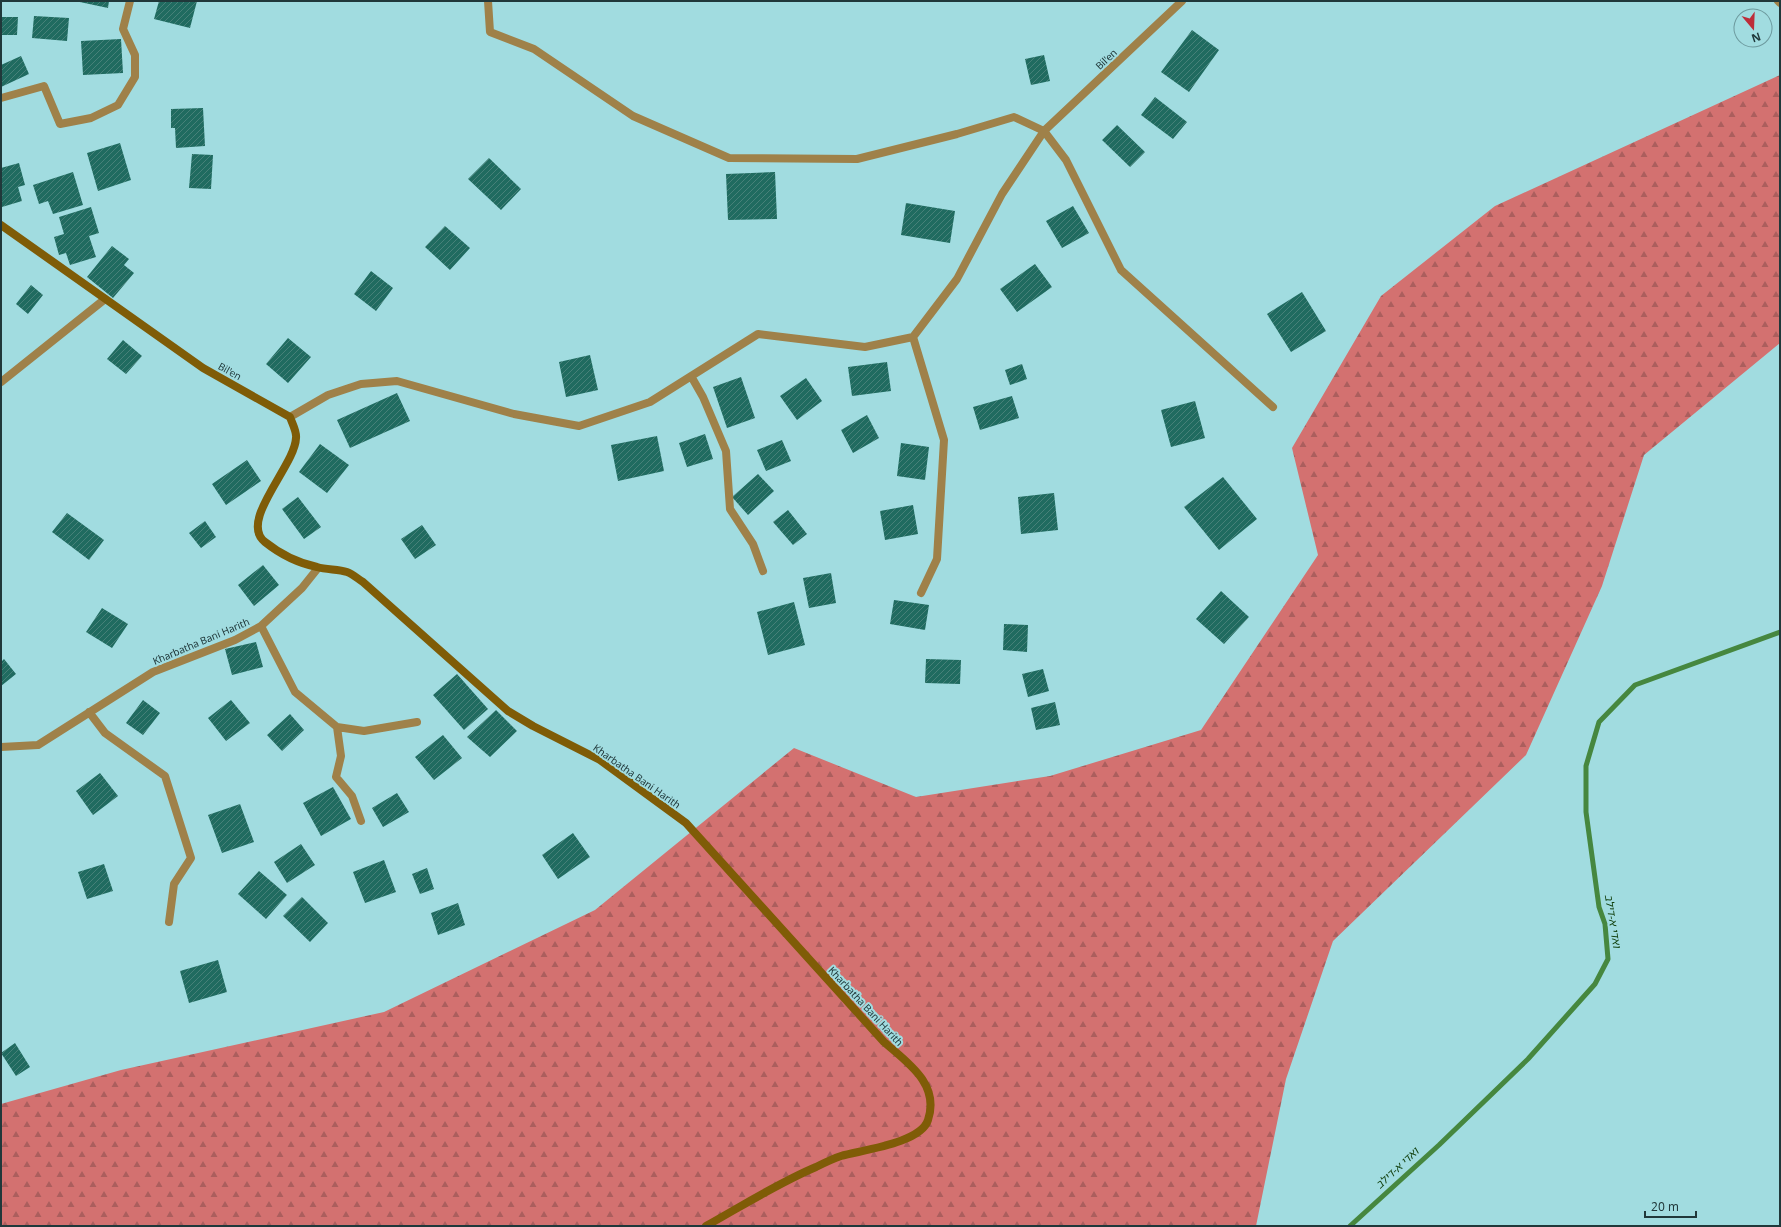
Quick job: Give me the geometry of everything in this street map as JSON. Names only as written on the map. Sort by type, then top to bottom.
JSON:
[{"type":"street","points":[[1,98],[44,86],[60,124],[91,118],[118,105],[134,77],[135,55],[123,29],[130,1]]},
{"type":"street","points":[[488,1],[490,32],[534,49],[633,116],[729,158],[857,159],[957,134],[1014,117],[1044,131],[1066,160],[1121,270],[1273,407]]},
{"type":"street","name":"Bil'en","points":[[913,337],[957,279],[1002,194],[1044,131],[1182,1]]},
{"type":"street","name":"Bil'en","points":[[1,226],[203,368],[290,417]]},
{"type":"street","points":[[1,382],[105,299]]},
{"type":"street","points":[[318,568],[299,562],[274,550],[261,539],[256,528],[259,512],[290,460],[296,437],[290,417],[328,395],[361,384],[397,381],[514,414],[579,426],[650,402],[758,334],[865,348],[913,337],[944,440],[937,559],[921,593]]},
{"type":"street","points":[[691,376],[726,451],[730,509],[753,544],[763,571]]},
{"type":"street","name":"Kharbatha Bani Harith","points":[[1,748],[38,745],[153,672],[235,640],[261,626],[302,588],[318,568],[348,572],[363,582],[508,711],[600,760],[686,824],[884,1042],[914,1069],[930,1091],[931,1104],[928,1122],[916,1135],[839,1157],[802,1172],[706,1226]]},
{"type":"street","points":[[261,626],[295,692],[336,727],[364,731],[417,722]]},
{"type":"street","points":[[89,712],[105,734],[165,776],[191,858],[174,884],[168,922]]},
{"type":"street","points":[[336,727],[342,756],[336,777],[352,796],[361,821]]},
{"type":"green space","points":[[1780,75],[1780,343],[1644,455],[1602,586],[1526,755],[1333,941],[1286,1079],[1256,1226],[1,1226],[1,1104],[121,1070],[384,1012],[595,910],[794,748],[916,797],[1050,776],[1201,730],[1318,555],[1292,448],[1381,296],[1495,206]]},
{"type":"building","points":[[75,1],[109,1],[108,8]]},
{"type":"building","points":[[159,1],[197,1],[190,28],[154,19]]},
{"type":"building","points":[[34,16],[69,18],[67,41],[32,38]]},
{"type":"building","points":[[1,17],[18,17],[17,35],[1,35]]},
{"type":"building","points":[[1192,30],[1219,50],[1189,92],[1161,72]]},
{"type":"building","points":[[121,39],[123,73],[83,75],[81,41]]},
{"type":"building","points":[[1044,55],[1050,81],[1031,85],[1025,59]]},
{"type":"building","points":[[21,56],[29,74],[1,87],[1,65]]},
{"type":"building","points":[[1155,97],[1187,122],[1173,139],[1141,115]]},
{"type":"building","points":[[203,108],[205,146],[176,148],[175,128],[171,128],[171,109]]},
{"type":"building","points":[[1117,125],[1145,152],[1130,167],[1102,140]]},
{"type":"building","points":[[120,143],[131,180],[98,191],[87,153]]},
{"type":"building","points":[[192,154],[213,155],[211,189],[189,188]]},
{"type":"building","points":[[489,158],[521,189],[501,210],[468,179]]},
{"type":"building","points":[[19,163],[25,185],[18,187],[22,201],[2,207],[1,168]]},
{"type":"building","points":[[73,172],[83,205],[53,214],[48,201],[39,204],[33,185]]},
{"type":"building","points":[[775,172],[777,219],[728,220],[726,174]]},
{"type":"building","points":[[906,203],[955,211],[950,243],[901,235]]},
{"type":"building","points":[[1073,206],[1089,233],[1062,248],[1046,221]]},
{"type":"building","points":[[91,207],[99,233],[89,236],[96,257],[70,265],[66,253],[59,255],[54,237],[64,234],[59,217]]},
{"type":"building","points":[[445,226],[470,248],[450,270],[425,247]]},
{"type":"building","points":[[112,246],[129,259],[124,265],[134,273],[113,298],[87,277]]},
{"type":"building","points":[[1035,264],[1052,287],[1017,312],[1000,289]]},
{"type":"building","points":[[371,271],[393,288],[376,311],[354,294]]},
{"type":"building","points":[[31,285],[43,295],[28,314],[16,304]]},
{"type":"building","points":[[1302,292],[1326,331],[1291,352],[1267,314]]},
{"type":"building","points":[[288,338],[311,357],[288,383],[266,364]]},
{"type":"building","points":[[123,340],[142,356],[126,374],[107,359]]},
{"type":"building","points":[[590,355],[598,390],[566,397],[559,362]]},
{"type":"building","points":[[887,362],[891,391],[852,396],[848,367]]},
{"type":"building","points":[[1022,364],[1027,379],[1010,385],[1005,370]]},
{"type":"building","points":[[741,377],[755,418],[727,428],[713,387]]},
{"type":"building","points":[[806,378],[822,401],[797,420],[780,396]]},
{"type":"building","points":[[397,393],[410,421],[350,448],[337,420]]},
{"type":"building","points":[[1012,396],[1019,418],[980,430],[973,407]]},
{"type":"building","points":[[1195,401],[1205,438],[1171,447],[1161,410]]},
{"type":"building","points":[[867,415],[879,438],[853,453],[841,430]]},
{"type":"building","points":[[705,434],[713,459],[687,467],[679,443]]},
{"type":"building","points":[[657,436],[664,471],[618,481],[611,445]]},
{"type":"building","points":[[782,440],[791,461],[766,471],[757,450]]},
{"type":"building","points":[[901,443],[929,447],[925,480],[897,476]]},
{"type":"building","points":[[320,444],[349,465],[327,493],[299,472]]},
{"type":"building","points":[[247,460],[261,481],[226,505],[212,484]]},
{"type":"building","points":[[758,474],[774,491],[748,515],[732,497]]},
{"type":"building","points":[[1223,477],[1257,519],[1219,550],[1184,507]]},
{"type":"building","points":[[1054,493],[1058,530],[1021,534],[1018,497]]},
{"type":"building","points":[[298,497],[321,527],[304,539],[282,509]]},
{"type":"building","points":[[913,505],[918,534],[885,540],[880,511]]},
{"type":"building","points":[[788,510],[807,534],[793,545],[773,522]]},
{"type":"building","points":[[67,513],[104,540],[89,560],[52,532]]},
{"type":"building","points":[[205,521],[216,537],[201,548],[189,533]]},
{"type":"building","points":[[422,525],[436,545],[415,559],[401,539]]},
{"type":"building","points":[[263,565],[279,585],[254,606],[238,585]]},
{"type":"building","points":[[831,573],[836,603],[809,608],[803,578]]},
{"type":"building","points":[[1221,591],[1249,617],[1224,644],[1196,619]]},
{"type":"building","points":[[894,600],[929,605],[925,630],[890,624]]},
{"type":"building","points":[[794,602],[805,645],[768,655],[757,612]]},
{"type":"building","points":[[102,608],[128,624],[112,648],[86,632]]},
{"type":"building","points":[[1004,624],[1028,625],[1027,652],[1003,650]]},
{"type":"building","points":[[256,642],[263,667],[232,675],[225,649]]},
{"type":"building","points":[[4,659],[16,674],[1,686],[1,662]]},
{"type":"building","points":[[926,659],[961,660],[960,684],[925,683]]},
{"type":"building","points":[[1043,669],[1049,691],[1028,697],[1022,674]]},
{"type":"building","points":[[457,674],[488,709],[464,730],[433,695]]},
{"type":"building","points":[[143,700],[160,713],[143,735],[126,723]]},
{"type":"building","points":[[231,700],[250,723],[226,741],[208,718]]},
{"type":"building","points":[[1055,702],[1060,725],[1036,730],[1031,708]]},
{"type":"building","points":[[496,710],[517,731],[490,757],[467,737]]},
{"type":"building","points":[[290,714],[304,730],[282,751],[267,735]]},
{"type":"building","points":[[443,735],[462,758],[434,780],[415,757]]},
{"type":"building","points":[[100,773],[118,796],[93,815],[76,791]]},
{"type":"building","points":[[333,787],[351,819],[321,836],[303,803]]},
{"type":"building","points":[[397,793],[409,812],[383,827],[372,808]]},
{"type":"building","points":[[240,804],[254,842],[222,853],[208,815]]},
{"type":"building","points":[[573,833],[590,857],[558,879],[542,855]]},
{"type":"building","points":[[301,844],[315,865],[287,883],[274,862]]},
{"type":"building","points":[[384,860],[396,892],[365,903],[353,872]]},
{"type":"building","points":[[104,864],[113,891],[87,899],[78,872]]},
{"type":"building","points":[[427,868],[434,889],[420,894],[412,874]]},
{"type":"building","points":[[259,871],[287,895],[266,919],[238,894]]},
{"type":"building","points":[[302,897],[328,923],[310,942],[283,916]]},
{"type":"building","points":[[458,903],[465,925],[438,935],[431,913]]},
{"type":"building","points":[[218,960],[227,992],[189,1003],[180,971]]},
{"type":"building","points":[[15,1043],[30,1067],[16,1076],[1,1053]]},
{"type":"waterway","name":"ואדי א-דילב","points":[[1350,1226],[1439,1145],[1528,1059],[1595,984],[1608,959],[1605,924],[1599,907],[1586,812],[1586,766],[1599,722],[1635,685],[1780,632]]}]
